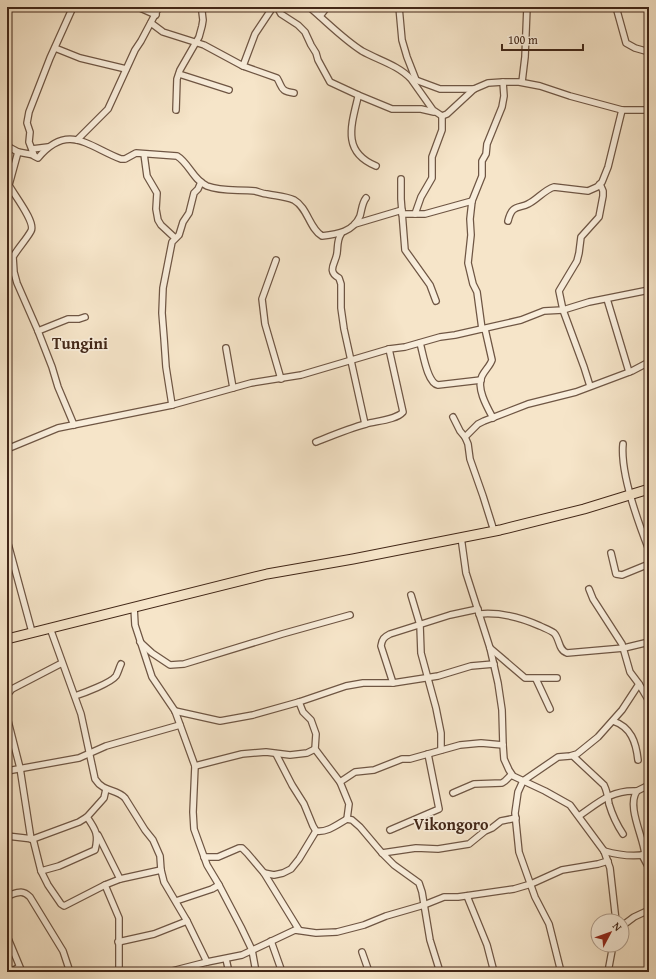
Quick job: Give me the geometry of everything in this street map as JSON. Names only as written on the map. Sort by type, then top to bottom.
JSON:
[{"type":"main road","points":[[7,639],[267,574],[353,559],[494,531],[584,509],[649,489]]},
{"type":"street","points":[[34,156],[29,142],[30,132],[27,123],[29,112],[73,7]]},
{"type":"street","points":[[138,7],[156,15]]},
{"type":"street","points":[[77,140],[108,109],[135,50],[156,15],[159,7]]},
{"type":"street","points":[[176,110],[176,88],[179,74],[196,43],[202,26],[202,12],[204,7]]},
{"type":"street","points":[[243,66],[255,34],[273,7]]},
{"type":"street","points":[[276,7],[281,14],[298,25],[305,32],[330,82],[392,108],[421,109],[436,112]]},
{"type":"street","points":[[309,7],[358,48],[414,79],[440,89],[474,89]]},
{"type":"street","points":[[320,16],[327,7]]},
{"type":"street","points":[[399,7],[402,40],[414,79],[428,104],[442,116]]},
{"type":"street","points":[[522,82],[525,57],[527,7]]},
{"type":"street","points":[[616,7],[626,43],[634,48],[649,52]]},
{"type":"street","points":[[151,23],[163,32],[204,45],[243,66],[276,78],[282,89],[287,92],[294,93]]},
{"type":"street","points":[[55,48],[80,58],[126,69]]},
{"type":"street","points":[[179,74],[229,90]]},
{"type":"street","points":[[493,418],[481,388],[481,380],[492,360],[483,329],[477,292],[473,284],[468,263],[472,201],[482,176],[482,161],[486,154],[487,144],[502,107],[504,96],[503,82]]},
{"type":"street","points":[[442,116],[447,114],[474,89],[488,83],[503,82],[522,82],[540,86],[622,110],[649,110]]},
{"type":"street","points":[[358,95],[351,129],[353,146],[359,156],[370,164],[376,166]]},
{"type":"street","points":[[508,221],[515,208],[526,206],[550,188],[554,187],[588,191],[597,187],[605,176],[608,167],[622,110]]},
{"type":"street","points":[[415,214],[422,195],[432,178],[432,156],[442,130],[442,116]]},
{"type":"street","points":[[7,146],[18,152],[38,158],[48,148],[67,139],[77,140],[94,146],[121,159],[125,159],[136,153],[178,157],[201,182],[215,188],[256,191],[268,195],[282,196],[292,199],[301,206],[321,236],[341,234]]},
{"type":"street","points":[[32,149],[48,148]]},
{"type":"street","points":[[18,152],[8,184],[29,218],[32,227],[10,264],[38,331],[58,387],[74,425]]},
{"type":"street","points":[[144,154],[147,176],[157,193],[156,209],[158,220],[161,225],[175,238]]},
{"type":"street","points":[[401,179],[405,250],[430,285],[436,300]]},
{"type":"street","points":[[172,405],[166,368],[162,302],[171,243],[179,235],[183,222],[189,213],[194,193],[198,189],[201,182]]},
{"type":"street","points":[[590,386],[577,345],[563,310],[559,290],[577,261],[581,237],[599,216],[603,196],[603,191],[600,184]]},
{"type":"street","points":[[355,224],[360,216],[362,204],[366,198]]},
{"type":"street","points":[[365,424],[343,318],[341,284],[339,278],[332,270],[332,265],[337,253],[338,240],[341,234],[355,224],[402,212],[425,214],[472,201]]},
{"type":"street","points":[[276,260],[262,299],[265,324],[280,379]]},
{"type":"street","points":[[7,449],[58,428],[172,405],[251,383],[280,379],[389,349],[521,320],[549,310],[563,310],[589,302],[649,290]]},
{"type":"street","points":[[607,299],[629,372]]},
{"type":"street","points":[[38,331],[68,319],[79,319],[85,317]]},
{"type":"street","points":[[420,343],[426,368],[434,384],[481,380]]},
{"type":"street","points":[[226,348],[233,388]]},
{"type":"street","points":[[316,442],[365,424],[387,420],[402,414],[403,412],[389,349]]},
{"type":"street","points":[[465,437],[478,424],[528,404],[576,392],[636,370],[649,362]]},
{"type":"street","points":[[453,416],[460,431],[465,437],[471,463],[494,531]]},
{"type":"street","points":[[623,444],[622,453],[630,495],[638,522],[649,550]]},
{"type":"street","points":[[461,537],[466,573],[490,648],[498,684],[502,710],[504,759],[511,775],[545,791],[570,806],[579,816],[604,851],[608,861],[613,887],[615,913]]},
{"type":"street","points":[[7,540],[32,632]]},
{"type":"street","points":[[611,554],[616,574],[619,575],[649,564]]},
{"type":"street","points":[[589,589],[593,600],[620,640],[624,648],[629,670],[649,701]]},
{"type":"street","points":[[411,595],[420,624],[421,653],[441,733],[441,750]]},
{"type":"street","points":[[134,607],[135,625],[152,677],[175,711],[195,766],[193,812],[194,829],[207,865],[219,885],[252,950],[256,972]]},
{"type":"street","points":[[392,683],[381,646],[381,641],[385,636],[450,615],[478,612],[495,613],[507,614],[526,620],[554,633],[561,649],[567,653],[624,648],[649,642]]},
{"type":"street","points":[[140,642],[152,653],[170,664],[184,664],[350,615]]},
{"type":"street","points":[[50,628],[81,714],[95,778],[98,784],[106,789],[122,794],[153,840],[160,856],[164,882],[187,921],[207,962]]},
{"type":"street","points":[[490,648],[525,678],[557,678]]},
{"type":"street","points":[[7,695],[12,689],[62,663]]},
{"type":"street","points":[[75,696],[113,679],[116,676],[121,664]]},
{"type":"street","points":[[175,711],[220,721],[253,715],[300,702],[346,686],[363,683],[392,683],[428,678],[471,666],[494,664]]},
{"type":"street","points":[[536,679],[550,708]]},
{"type":"street","points":[[561,972],[549,924],[545,913],[535,897],[519,852],[516,818],[517,795],[523,781],[558,757],[573,756],[594,740],[622,710],[639,684]]},
{"type":"street","points":[[300,702],[303,712],[310,720],[316,734],[315,749],[340,782],[349,804],[347,819]]},
{"type":"street","points":[[7,718],[20,768],[32,839],[41,871],[48,885],[61,904],[64,906],[120,879],[161,870]]},
{"type":"street","points":[[613,721],[625,727],[634,738],[638,760]]},
{"type":"street","points":[[7,771],[79,758],[106,746],[180,725]]},
{"type":"street","points":[[340,782],[355,772],[374,770],[402,759],[409,759],[460,745],[481,743],[503,745]]},
{"type":"street","points":[[195,766],[242,754],[266,752],[290,755],[307,753],[315,749]]},
{"type":"street","points":[[276,754],[304,804],[316,831],[322,832],[347,819],[352,820],[394,865],[419,883],[422,892],[430,940],[440,972]]},
{"type":"street","points":[[390,830],[439,809],[428,754]]},
{"type":"street","points":[[573,756],[601,781],[607,790],[610,806],[623,834]]},
{"type":"street","points":[[453,793],[474,784],[502,782],[511,775]]},
{"type":"street","points":[[579,816],[608,796],[626,791],[636,792],[649,785]]},
{"type":"street","points":[[7,836],[32,839],[66,828],[79,822],[86,817],[104,798],[106,789]]},
{"type":"street","points":[[636,792],[634,796],[634,816],[644,845],[649,868]]},
{"type":"street","points":[[86,817],[94,827],[120,879]]},
{"type":"street","points":[[382,853],[416,848],[438,849],[469,844],[501,820],[516,818]]},
{"type":"street","points":[[41,871],[59,866],[95,850],[98,839],[94,827]]},
{"type":"street","points":[[264,873],[274,875],[283,874],[291,868],[299,859],[316,831]]},
{"type":"street","points":[[204,858],[218,857],[242,848],[264,873],[299,930]]},
{"type":"street","points":[[604,851],[614,854],[645,855]]},
{"type":"street","points":[[168,972],[242,955],[292,931],[299,930],[316,933],[337,932],[364,925],[386,916],[424,905],[444,897],[467,896],[514,890],[562,870],[608,861]]},
{"type":"street","points":[[105,885],[119,918],[119,972]]},
{"type":"street","points":[[176,902],[219,885]]},
{"type":"street","points":[[7,896],[22,892],[26,893],[30,897],[63,951],[70,972]]},
{"type":"street","points":[[467,896],[487,945],[494,972]]},
{"type":"street","points":[[630,920],[649,910]]},
{"type":"street","points":[[118,942],[154,934],[187,921]]},
{"type":"street","points":[[7,936],[20,970],[11,972]]},
{"type":"street","points":[[271,941],[282,972]]},
{"type":"street","points":[[362,952],[370,972]]},
{"type":"street","points":[[608,972],[612,953]]},
{"type":"street","points":[[226,958],[229,972]]},
{"type":"district","name":"Tungini","points":[[80,343]]},
{"type":"district","name":"Vikongoro","points":[[451,824]]}]
